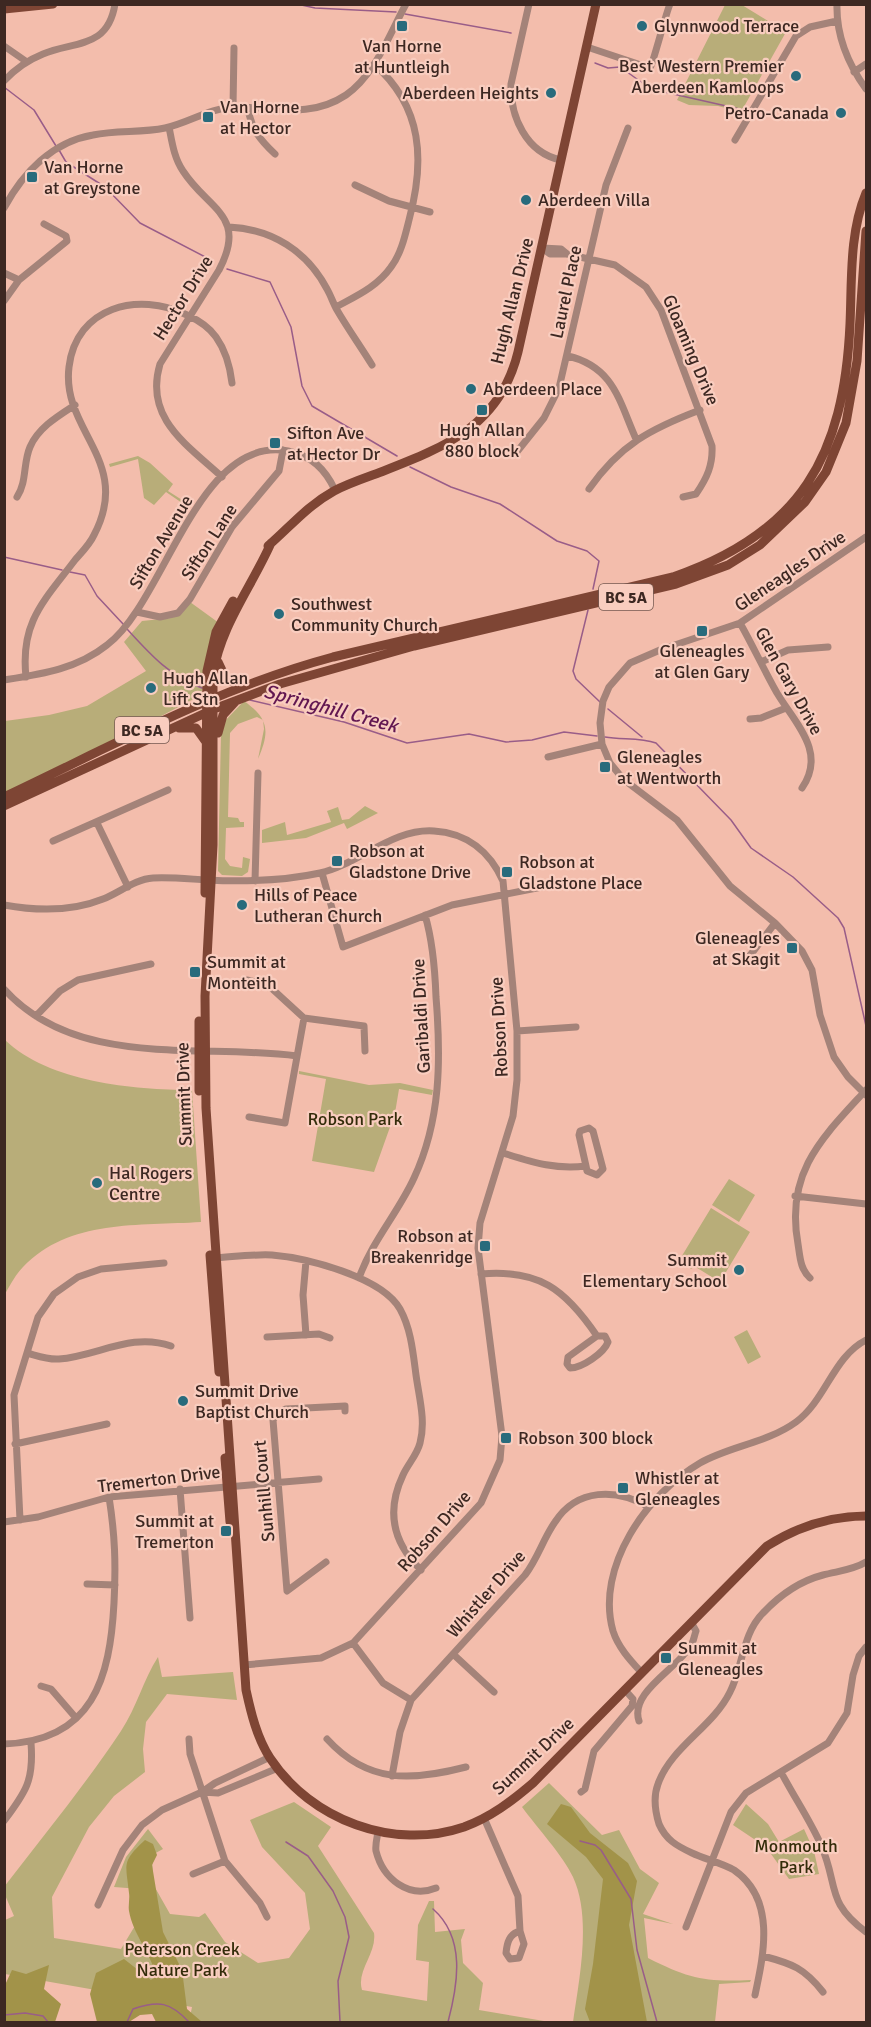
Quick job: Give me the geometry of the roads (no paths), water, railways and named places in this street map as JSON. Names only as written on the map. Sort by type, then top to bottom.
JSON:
[{"type":"main road","points":[[24,7],[35,4]]},
{"type":"main road","points":[[4,9],[53,4]]},
{"type":"main road","name":"Hugh Allan Drive","points":[[210,699],[207,671],[216,632],[254,563],[271,543],[305,510],[335,490],[452,441],[491,410],[512,373],[596,4]]},
{"type":"main road","name":"BC 5A","points":[[4,797],[210,699],[250,683],[333,657],[673,577],[725,557],[756,538],[800,494],[817,467],[837,421],[848,357],[854,239],[867,193]]},
{"type":"main road","name":"BC 5A","points":[[4,806],[242,697],[345,664],[676,585],[728,565],[760,545],[793,516],[826,472],[846,423],[857,361],[867,231]]},
{"type":"main road","name":"Hugh Allan Drive","points":[[210,699],[216,655],[228,623],[271,543]]},
{"type":"main road","points":[[216,655],[220,671],[226,681],[250,683]]},
{"type":"main road","points":[[214,751],[223,715],[242,697]]},
{"type":"main road","name":"Summit Drive","points":[[208,880],[207,742],[210,699]]},
{"type":"main road","name":"Summit Drive","points":[[210,710],[214,751],[202,1051],[214,1258],[230,1486],[237,1542],[236,1557],[244,1665],[251,1711],[270,1757],[278,1768],[295,1787],[322,1807],[350,1823],[378,1832],[429,1834],[464,1827],[505,1806],[533,1783],[756,1556],[780,1538],[828,1520],[867,1516]]},
{"type":"main road","points":[[165,731],[196,728],[207,742]]},
{"type":"street","points":[[4,81],[27,62],[45,53],[84,45],[108,24],[115,4]]},
{"type":"street","points":[[6,202],[40,160],[62,145],[92,135],[132,133],[169,127],[208,111],[233,107],[288,112],[312,110],[328,105],[346,94],[374,64],[406,4]]},
{"type":"street","points":[[529,4],[511,84],[511,97],[518,125],[529,141],[552,158],[561,160]]},
{"type":"street","points":[[587,47],[650,68],[654,63],[658,34],[670,4]]},
{"type":"street","points":[[837,4],[837,21],[842,45],[854,72],[867,89]]},
{"type":"street","points":[[735,140],[796,36],[810,27],[837,21]]},
{"type":"street","points":[[4,46],[27,62]]},
{"type":"street","points":[[233,107],[234,48]]},
{"type":"street","points":[[336,307],[373,286],[392,266],[402,245],[412,208],[420,155],[415,128],[406,105],[395,87],[374,64]]},
{"type":"street","points":[[854,72],[867,64]]},
{"type":"street","points":[[248,108],[250,123],[260,140],[275,154]]},
{"type":"street","points":[[169,127],[174,152],[183,171],[221,210],[229,227],[266,234],[294,249],[316,271],[372,365]]},
{"type":"street","name":"Laurel Place","points":[[516,453],[536,431],[552,405],[568,356],[606,185],[628,129]]},
{"type":"street","points":[[355,185],[368,193],[430,212]]},
{"type":"street","points":[[4,301],[19,280],[67,241],[66,236],[44,224]]},
{"type":"street","name":"Hector Drive","points":[[222,477],[176,434],[162,416],[155,394],[155,380],[160,364],[226,257],[229,227]]},
{"type":"street","name":"Gloaming Drive","points":[[542,248],[561,249],[567,254],[626,270],[646,286],[654,297],[709,433],[712,459],[705,482],[696,494],[683,497]]},
{"type":"street","points":[[4,273],[19,280]]},
{"type":"street","points":[[26,677],[24,644],[29,625],[94,537],[103,515],[107,493],[104,470],[69,389],[73,348],[83,330],[102,314],[130,303],[150,303],[170,307],[200,321],[215,335],[227,359],[232,383]]},
{"type":"street","points":[[568,356],[589,362],[608,378],[636,439]]},
{"type":"street","points":[[17,497],[22,490],[30,447],[46,426],[75,405]]},
{"type":"street","points":[[589,489],[616,455],[636,439],[655,428],[699,410]]},
{"type":"street","name":"Sifton Avenue","points":[[4,680],[59,670],[108,645],[137,612],[191,515],[222,477],[242,460],[259,452],[284,450],[299,453],[315,461],[327,474],[335,490]]},
{"type":"street","name":"Sifton Lane","points":[[137,612],[160,617],[178,613],[190,599],[232,527],[279,471],[284,450]]},
{"type":"street","name":"Gleneagles Drive","points":[[865,1093],[839,1064],[826,1038],[817,990],[802,951],[776,923],[730,886],[677,820],[623,779],[610,763],[602,744],[600,723],[603,701],[617,675],[630,663],[660,650],[740,623],[867,537]]},
{"type":"street","name":"Glen Gary Drive","points":[[740,623],[786,708],[806,736],[811,755],[810,777],[802,788]]},
{"type":"street","points":[[761,662],[788,650],[828,647]]},
{"type":"street","points":[[750,719],[761,718],[786,708]]},
{"type":"street","points":[[548,757],[602,744]]},
{"type":"street","points":[[255,881],[258,773]]},
{"type":"street","points":[[53,842],[168,790]]},
{"type":"street","points":[[97,823],[128,886]]},
{"type":"street","name":"Robson Drive","points":[[4,905],[32,910],[62,909],[102,900],[128,886],[150,878],[255,881],[322,873],[361,858],[405,835],[434,831],[471,841],[486,853],[496,865],[506,894],[517,1031],[516,1098],[503,1153],[480,1223],[478,1248],[502,1436],[500,1460],[481,1503],[353,1643],[321,1658],[244,1665]]},
{"type":"street","points":[[322,873],[343,947],[453,905],[547,886]]},
{"type":"street","name":"Garibaldi Drive","points":[[359,1278],[366,1257],[399,1207],[416,1175],[431,1129],[438,1094],[440,1052],[436,983],[432,937],[425,915]]},
{"type":"street","points":[[745,962],[776,923]]},
{"type":"street","points":[[36,1016],[60,991],[78,980],[151,964]]},
{"type":"street","points":[[247,980],[268,985],[304,1018],[364,1026],[365,1051]]},
{"type":"street","points":[[4,989],[17,1003],[54,1027],[91,1039],[149,1050],[256,1051],[297,1056]]},
{"type":"street","points":[[249,1117],[285,1123],[304,1018]]},
{"type":"street","points":[[517,1031],[576,1027]]},
{"type":"street","points":[[810,1278],[801,1264],[794,1224],[795,1196],[802,1172],[813,1154],[865,1093]]},
{"type":"street","points":[[584,1128],[593,1131],[603,1169],[592,1175],[586,1166],[579,1135],[584,1128]]},
{"type":"street","points":[[503,1153],[546,1167],[562,1169],[586,1166]]},
{"type":"street","points":[[795,1196],[867,1204]]},
{"type":"street","points":[[214,1258],[273,1256],[306,1261],[359,1278],[378,1287],[399,1307],[411,1341],[422,1422],[420,1442],[397,1488],[392,1513],[397,1539],[408,1558],[421,1570]]},
{"type":"street","points":[[306,1261],[303,1295],[306,1335]]},
{"type":"street","points":[[20,1520],[14,1395],[38,1317],[54,1294],[78,1277],[101,1269],[164,1263]]},
{"type":"street","points":[[482,1274],[514,1273],[542,1281],[571,1304],[597,1335],[605,1336],[608,1342],[606,1348],[576,1368],[570,1368],[567,1364],[568,1357],[597,1335]]},
{"type":"street","points":[[267,1337],[319,1334],[330,1338]]},
{"type":"street","points":[[641,1672],[626,1655],[614,1633],[610,1613],[616,1569],[634,1529],[649,1506],[672,1483],[698,1464],[728,1450],[771,1436],[797,1421],[815,1403],[844,1357],[867,1340]]},
{"type":"street","points":[[27,1353],[57,1360],[132,1342],[158,1341],[171,1346]]},
{"type":"street","name":"Sunhill Court","points":[[326,1562],[287,1591],[273,1420],[278,1413],[286,1409],[345,1406],[345,1411]]},
{"type":"street","points":[[15,1444],[107,1424]]},
{"type":"street","name":"Tremerton Drive","points":[[4,1522],[109,1497],[180,1489],[319,1479]]},
{"type":"street","points":[[180,1489],[190,1618]]},
{"type":"street","name":"Whistler Drive","points":[[392,1776],[400,1732],[411,1700],[530,1568],[554,1524],[569,1506],[579,1499],[611,1493],[624,1495],[649,1506]]},
{"type":"street","points":[[4,1744],[31,1743],[59,1732],[90,1702],[107,1666],[111,1646],[116,1536],[109,1497]]},
{"type":"street","points":[[755,1995],[763,1956],[764,1916],[758,1896],[749,1883],[733,1869],[675,1845],[666,1836],[654,1801],[658,1783],[669,1764],[717,1712],[730,1692],[747,1636],[761,1614],[798,1584],[867,1562]]},
{"type":"street","points":[[87,1584],[115,1585]]},
{"type":"street","points":[[639,1721],[637,1715],[639,1700],[691,1646],[696,1631],[691,1622]]},
{"type":"street","points":[[353,1643],[383,1683],[411,1700]]},
{"type":"street","points":[[686,1927],[731,1812],[746,1793],[828,1743],[847,1713],[859,1656],[867,1647]]},
{"type":"street","points":[[453,1654],[494,1692]]},
{"type":"street","points":[[41,1686],[51,1689],[76,1718]]},
{"type":"street","points":[[581,1792],[585,1789],[594,1751],[632,1706],[633,1699],[625,1690]]},
{"type":"street","points":[[189,1739],[190,1754],[225,1861],[260,1903],[267,1917]]},
{"type":"street","points":[[327,1739],[337,1750],[357,1764],[392,1776],[429,1776],[466,1767]]},
{"type":"street","points":[[4,1821],[28,1787],[33,1770],[31,1743]]},
{"type":"street","points":[[98,1905],[123,1851],[142,1825],[162,1810],[270,1757]]},
{"type":"street","points":[[202,1792],[218,1793],[278,1768]]},
{"type":"street","points":[[781,1772],[822,1846],[838,1903],[848,1918],[867,1932]]},
{"type":"street","points":[[484,1818],[516,1888],[520,1904],[520,1931]]},
{"type":"street","points":[[378,1832],[376,1850],[387,1874],[401,1886],[415,1893],[426,1893],[436,1888]]},
{"type":"street","points":[[193,1874],[225,1861]]},
{"type":"street","points":[[763,1956],[794,1964],[808,1973],[823,1992]]},
{"type":"waterway","points":[[297,4],[315,8],[396,12]]},
{"type":"waterway","points":[[405,14],[511,33]]},
{"type":"waterway","points":[[595,63],[608,68],[620,67],[651,89],[744,110]]},
{"type":"waterway","name":"Springhill Creek","points":[[4,87],[34,110],[56,146]]},
{"type":"waterway","name":"Springhill Creek","points":[[59,150],[66,162],[105,187],[140,223],[213,261]]},
{"type":"waterway","name":"Springhill Creek","points":[[227,269],[270,282],[291,327],[302,386],[312,406],[397,456]]},
{"type":"waterway","name":"Springhill Creek","points":[[410,467],[451,487],[500,504],[557,541],[587,551],[599,561],[593,589]]},
{"type":"waterway","name":"Springhill Creek","points":[[4,557],[62,570]]},
{"type":"waterway","name":"Springhill Creek","points":[[70,572],[85,575],[97,596],[124,625]]},
{"type":"waterway","points":[[588,610],[573,671],[576,679],[600,702]]},
{"type":"waterway","name":"Springhill Creek","points":[[127,629],[170,671],[202,688]]},
{"type":"waterway","name":"Springhill Creek","points":[[250,700],[344,722],[407,743],[469,734],[506,742],[532,740],[564,732],[597,736]]},
{"type":"waterway","points":[[608,709],[642,737]]},
{"type":"waterway","name":"Springhill Creek","points":[[605,737],[656,743],[731,820],[751,848],[793,877],[838,918],[844,928],[866,1026]]},
{"type":"waterway","points":[[580,1841],[595,1845],[601,1850],[631,1899],[637,1950],[657,2022]]},
{"type":"waterway","points":[[286,1842],[308,1856],[333,1891],[345,1917],[349,1937],[338,1981],[340,2022]]},
{"type":"waterway","points":[[433,1909],[444,1921],[451,1934],[457,1962],[455,1992],[448,2022]]},
{"type":"waterway","points":[[127,2022],[133,2009],[150,2004],[170,2007],[189,2022]]},
{"type":"waterway","points":[[4,2015],[25,2013],[43,2016],[48,2022]]},
{"type":"place","name":"Van Horne at Huntleigh","points":[[402,26]]},
{"type":"place","name":"Glynnwood Terrace","points":[[642,26]]},
{"type":"place","name":"Best Western Premier Aberdeen Kamloops","points":[[796,76]]},
{"type":"place","name":"Aberdeen Heights","points":[[551,93]]},
{"type":"place","name":"Petro-Canada","points":[[841,113]]},
{"type":"place","name":"Van Horne at Hector","points":[[208,117]]},
{"type":"place","name":"Van Horne at Greystone","points":[[32,177]]},
{"type":"place","name":"Aberdeen Villa","points":[[526,200]]},
{"type":"place","name":"Aberdeen Place","points":[[471,389]]},
{"type":"place","name":"Hugh Allan 880 block","points":[[482,410]]},
{"type":"place","name":"Sifton Ave at Hector Dr","points":[[275,443]]},
{"type":"place","name":"Southwest Community Church","points":[[279,614]]},
{"type":"place","name":"Gleneagles at Glen Gary","points":[[702,631]]},
{"type":"place","name":"Hugh Allan Lift Stn","points":[[151,688]]},
{"type":"place","name":"Gleneagles at Wentworth","points":[[605,767]]},
{"type":"place","name":"Robson at Gladstone Drive","points":[[337,861]]},
{"type":"place","name":"Robson at Gladstone Place","points":[[507,872]]},
{"type":"place","name":"Hills of Peace Lutheran Church","points":[[242,905]]},
{"type":"place","name":"Gleneagles at Skagit","points":[[792,948]]},
{"type":"place","name":"Summit at Monteith","points":[[195,972]]},
{"type":"place","name":"Hal Rogers Centre","points":[[97,1183]]},
{"type":"place","name":"Robson at Breakenridge","points":[[485,1246]]},
{"type":"place","name":"Summit Elementary School","points":[[739,1270]]},
{"type":"place","name":"Summit Drive Baptist Church","points":[[183,1401]]},
{"type":"place","name":"Robson 300 block","points":[[506,1438]]},
{"type":"place","name":"Whistler at Gleneagles","points":[[623,1488]]},
{"type":"place","name":"Summit at Tremerton","points":[[226,1531]]},
{"type":"place","name":"Summit at Gleneagles","points":[[666,1658]]},
{"type":"park label","name":"Robson Park","points":[[355,1119]]},
{"type":"park label","name":"Monmouth Park","points":[[796,1856]]},
{"type":"park label","name":"Peterson Creek Nature Park","points":[[182,1959]]}]
